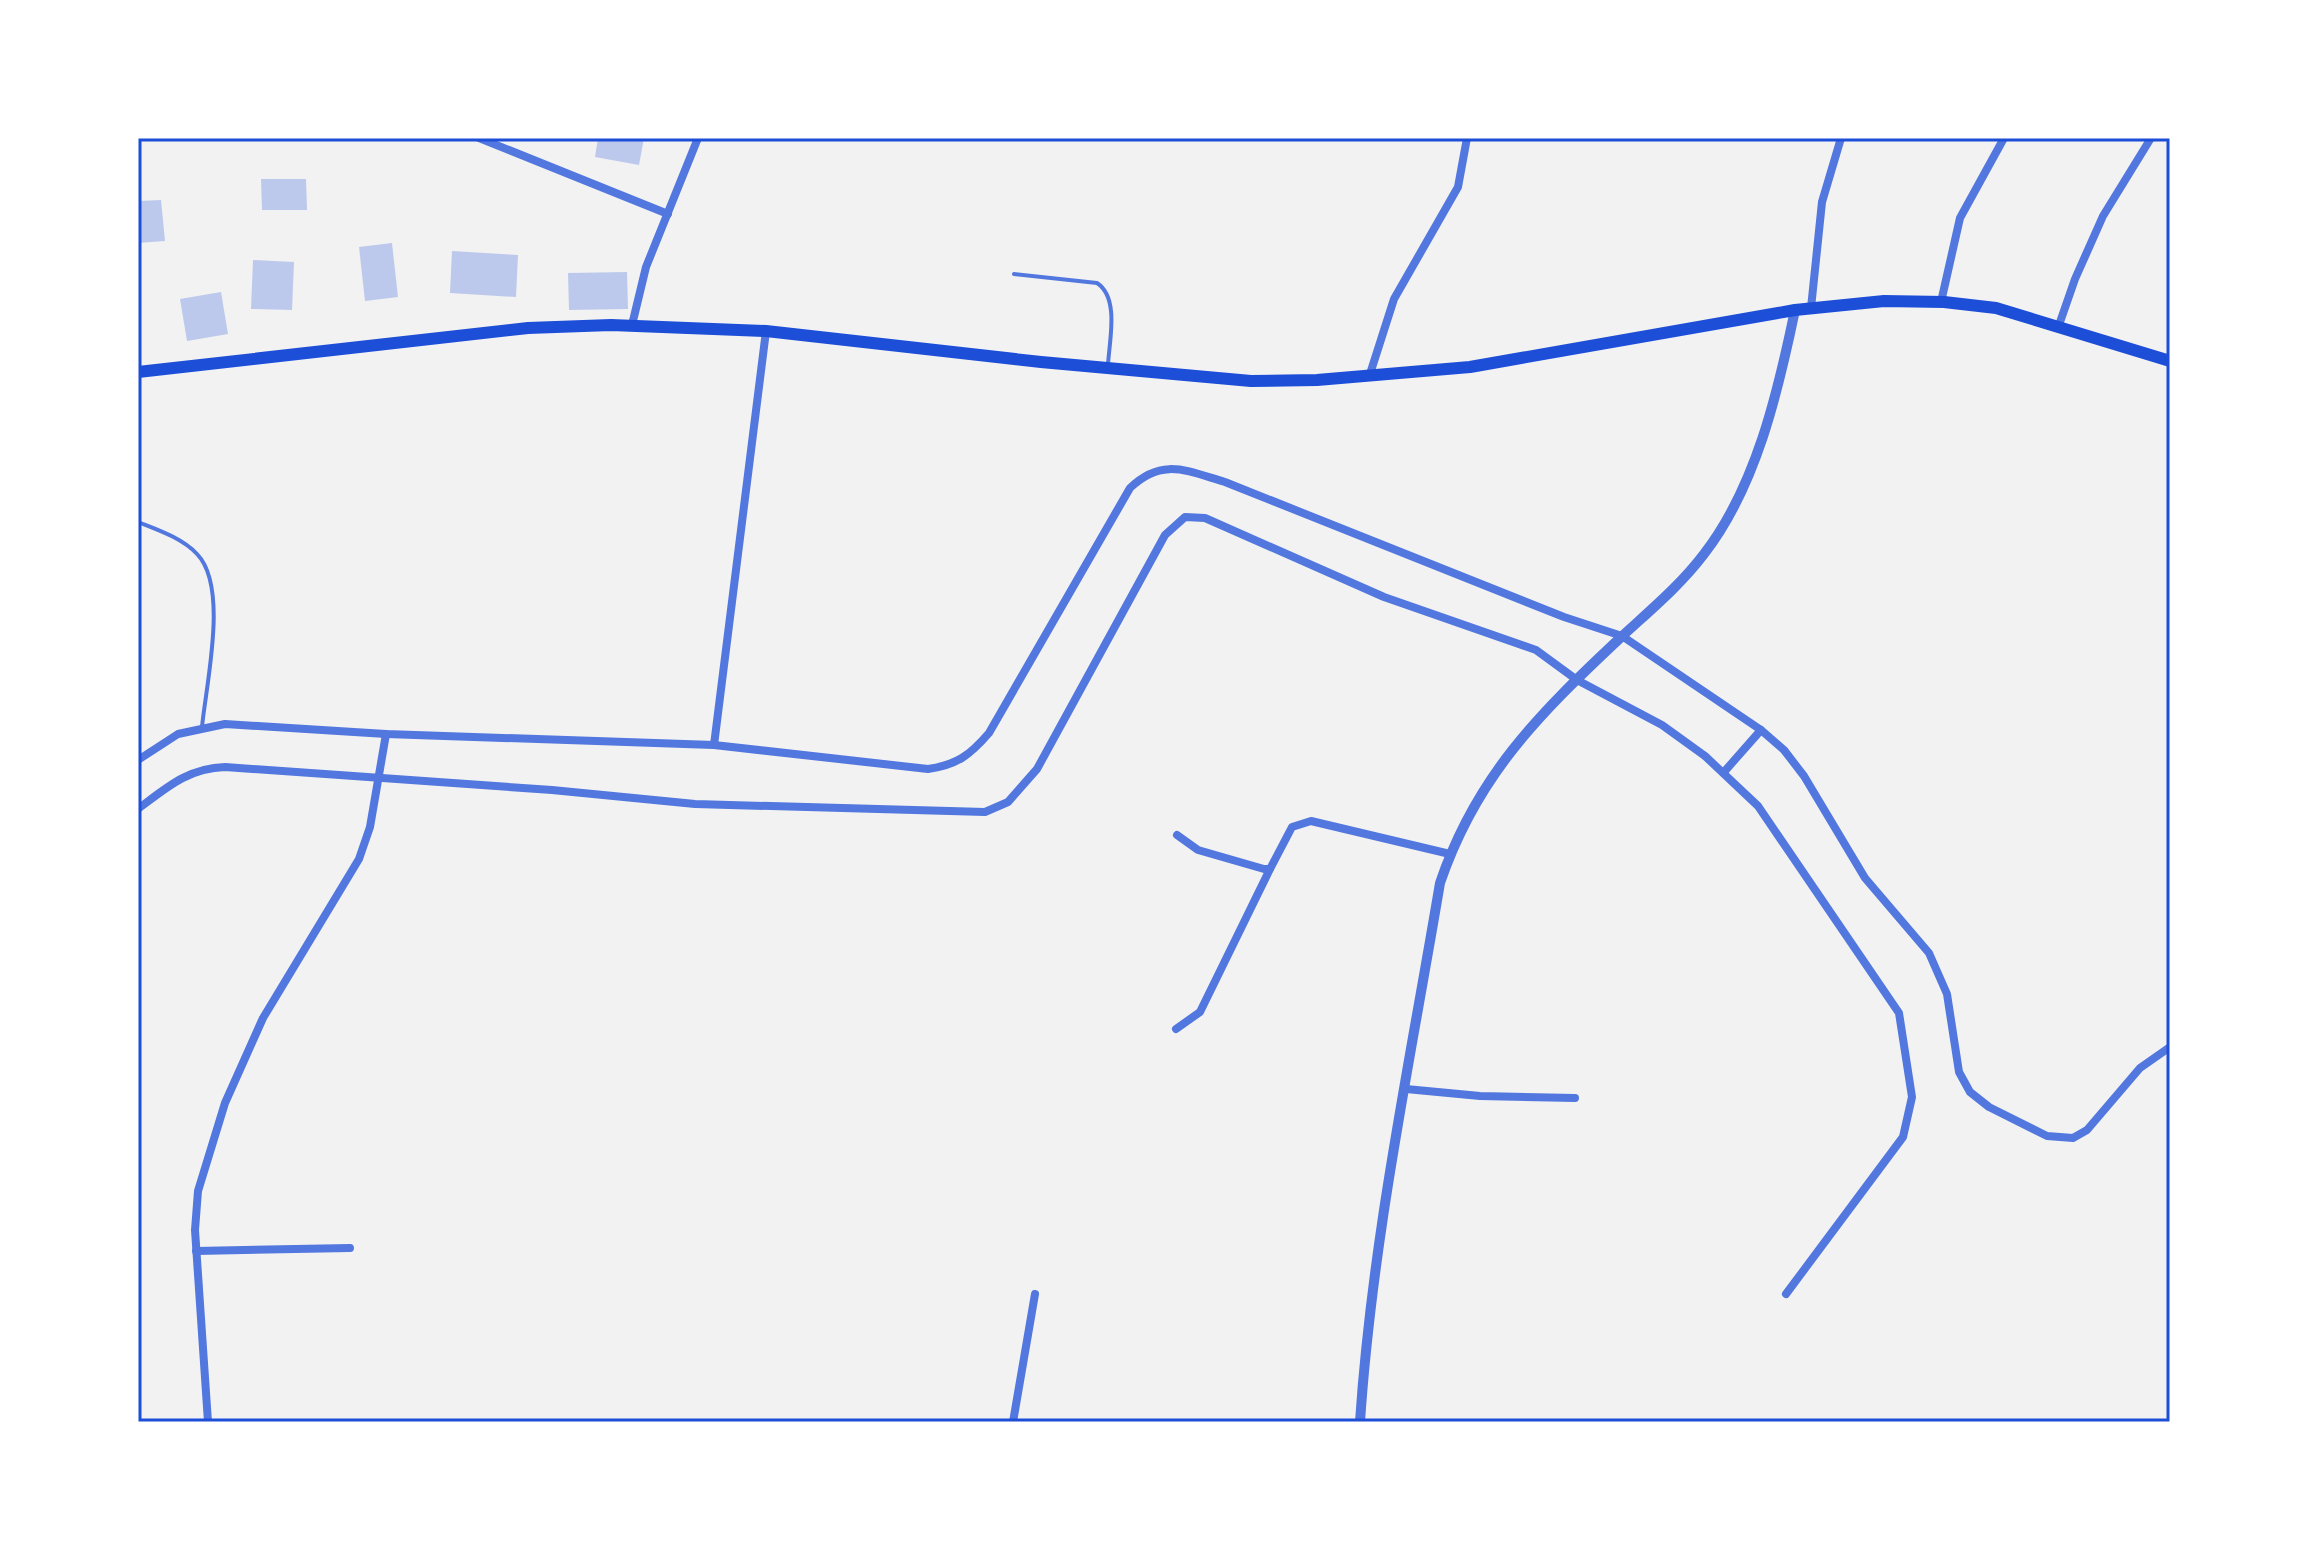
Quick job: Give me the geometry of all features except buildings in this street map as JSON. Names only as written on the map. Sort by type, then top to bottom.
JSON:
[{"type":"main road","points":[[138,372],[564,325],[632,325],[766,331],[1251,381],[1369,378],[1485,364],[1795,310],[1884,301],[1941,302],[1996,308],[2170,361]]},
{"type":"street","points":[[479,138],[668,214]]},
{"type":"street","points":[[632,325],[646,267],[698,138]]},
{"type":"street","points":[[1369,378],[1394,299],[1458,187],[1467,138]]},
{"type":"street","points":[[1811,308],[1822,202],[1841,138]]},
{"type":"street","points":[[1941,302],[1960,218],[2004,138]]},
{"type":"street","points":[[2059,325],[2103,216],[2151,138]]},
{"type":"street","points":[[1360,1422],[1366,1328],[1440,883],[1450,854],[1484,785],[1508,753],[1581,676],[1686,577],[1707,551],[1734,506],[1775,397],[1795,310]]},
{"type":"street","points":[[714,745],[766,331]]},
{"type":"street","points":[[138,760],[178,734],[225,724],[385,738],[714,745],[928,769],[953,766],[973,752],[989,733],[1130,488],[1143,474],[1158,468],[1181,470],[1225,482],[1619,639],[1761,730],[1784,750],[1804,776],[1873,889],[1929,953],[1947,994],[1959,1072],[1976,1099],[2047,1136],[2073,1138],[2087,1130],[2140,1068],[2169,1045]]},
{"type":"street","points":[[138,809],[197,769],[225,767],[378,774],[695,804],[985,812],[1008,802],[1037,769],[1165,535],[1177,522],[1196,516],[1269,543],[1384,597],[1536,650],[1662,725],[1727,768],[1758,806],[1899,1013],[1907,1046],[1912,1097],[1903,1137],[1786,1294]]},
{"type":"street","points":[[1727,768],[1761,730]]},
{"type":"street","points":[[208,1422],[196,1251],[198,1191],[225,1103],[270,1005],[354,872],[370,827],[385,738]]},
{"type":"street","points":[[1176,1029],[1200,1012],[1292,827],[1311,821],[1450,854]]},
{"type":"street","points":[[1177,835],[1198,850],[1270,869]]},
{"type":"street","points":[[1406,1089],[1480,1096],[1575,1098]]},
{"type":"street","points":[[196,1251],[350,1248]]},
{"type":"street","points":[[1013,1422],[1035,1294]]},
{"type":"lane","points":[[1014,274],[1097,283],[1104,288],[1111,303],[1108,368]]},
{"type":"lane","points":[[138,522],[175,538],[198,554],[215,589],[202,727]]}]
